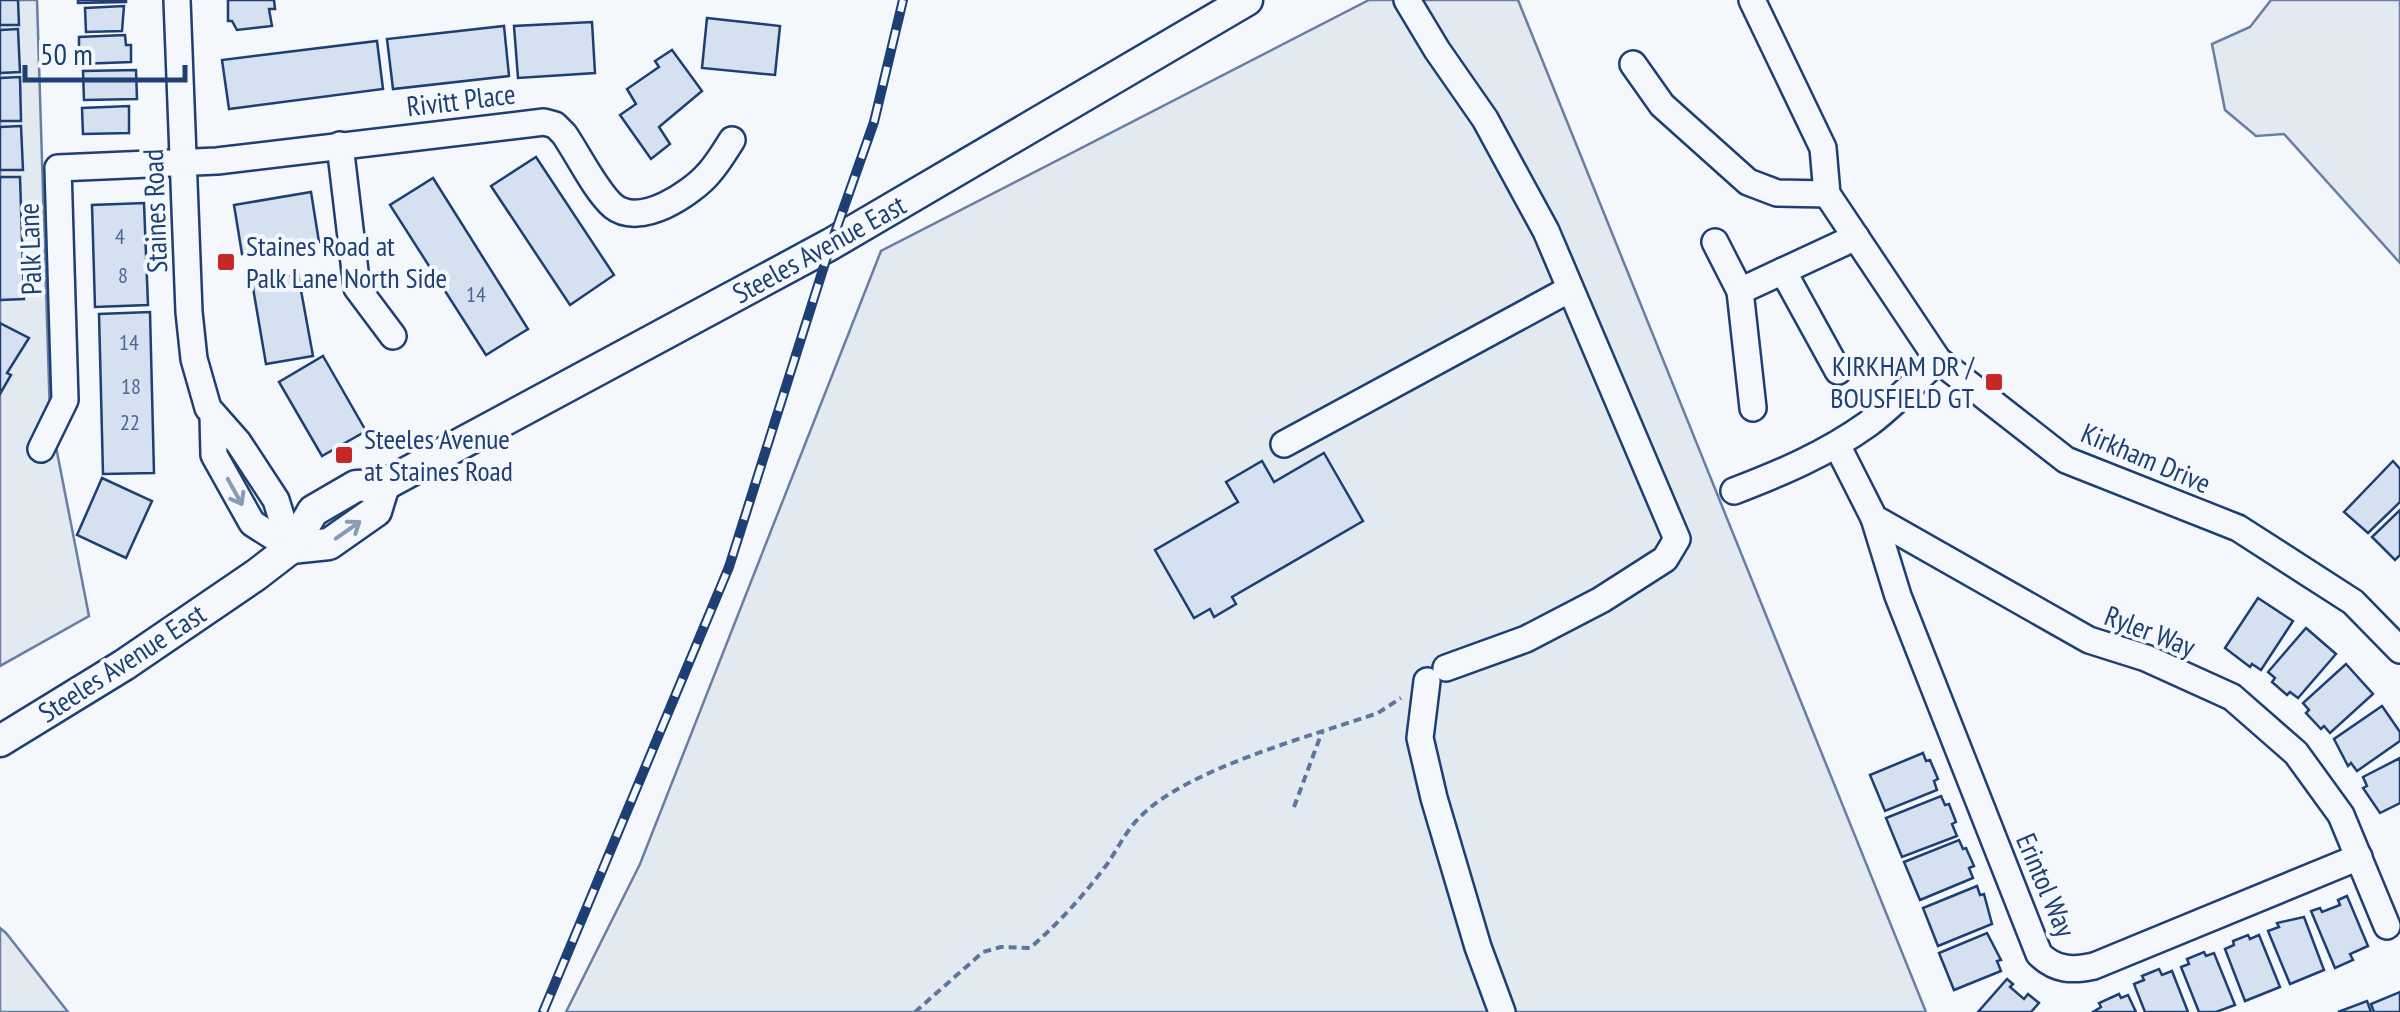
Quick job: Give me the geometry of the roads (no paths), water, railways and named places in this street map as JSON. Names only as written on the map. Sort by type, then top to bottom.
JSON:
[{"type":"main road","name":"Steeles Avenue East","points":[[0,740],[124,665],[292,548],[329,544],[376,511],[384,485],[831,244],[1247,0]]},
{"type":"street","name":"Staines Road","points":[[177,0],[192,341],[202,388],[213,416],[214,454],[252,523],[292,548]]},
{"type":"street","points":[[1407,0],[1484,119],[1546,231],[1677,539],[1666,559],[1601,600],[1526,638],[1436,675],[1420,738],[1478,947],[1502,1012]]},
{"type":"street","points":[[1633,64],[1662,104],[1748,182],[1777,192],[1827,194],[1822,148],[1752,0]]},
{"type":"street","name":"Rivitt Place","points":[[184,163],[544,122],[555,125],[564,134],[611,204],[625,213],[639,214],[658,210],[707,176],[732,140]]},
{"type":"street","points":[[340,145],[357,288],[393,336]]},
{"type":"street","name":"Palk Lane","points":[[40,449],[65,400],[58,168],[184,163]]},
{"type":"street","name":"Kirkham Drive","points":[[1827,194],[1938,360],[2066,460],[2238,528],[2352,602],[2400,650]]},
{"type":"street","points":[[1740,291],[1856,238]]},
{"type":"street","points":[[1716,242],[1740,291],[1754,408]]},
{"type":"street","points":[[1783,272],[1838,371]]},
{"type":"street","points":[[1284,444],[1570,290]]},
{"type":"street","points":[[1734,492],[1837,445],[1872,422],[1938,360]]},
{"type":"street","points":[[1837,445],[1874,518]]},
{"type":"street","name":"Erintol Way","points":[[1874,518],[1898,596],[1994,844],[2038,954],[2050,965],[2080,969],[2094,966],[2358,857]]},
{"type":"street","name":"Ryler Way","points":[[1874,518],[2089,640],[2146,658],[2232,698],[2296,753],[2341,815],[2387,926]]},
{"type":"railway","points":[[543,1012],[729,567],[831,244],[874,122],[903,0]]},
{"type":"place","name":"Staines Road at Palk Lane North Side","points":[[226,262]]},
{"type":"place","name":"KIRKHAM DR / BOUSFIELD GT","points":[[1994,382]]},
{"type":"place","name":"Steeles Avenue at Staines Road","points":[[344,455]]}]
